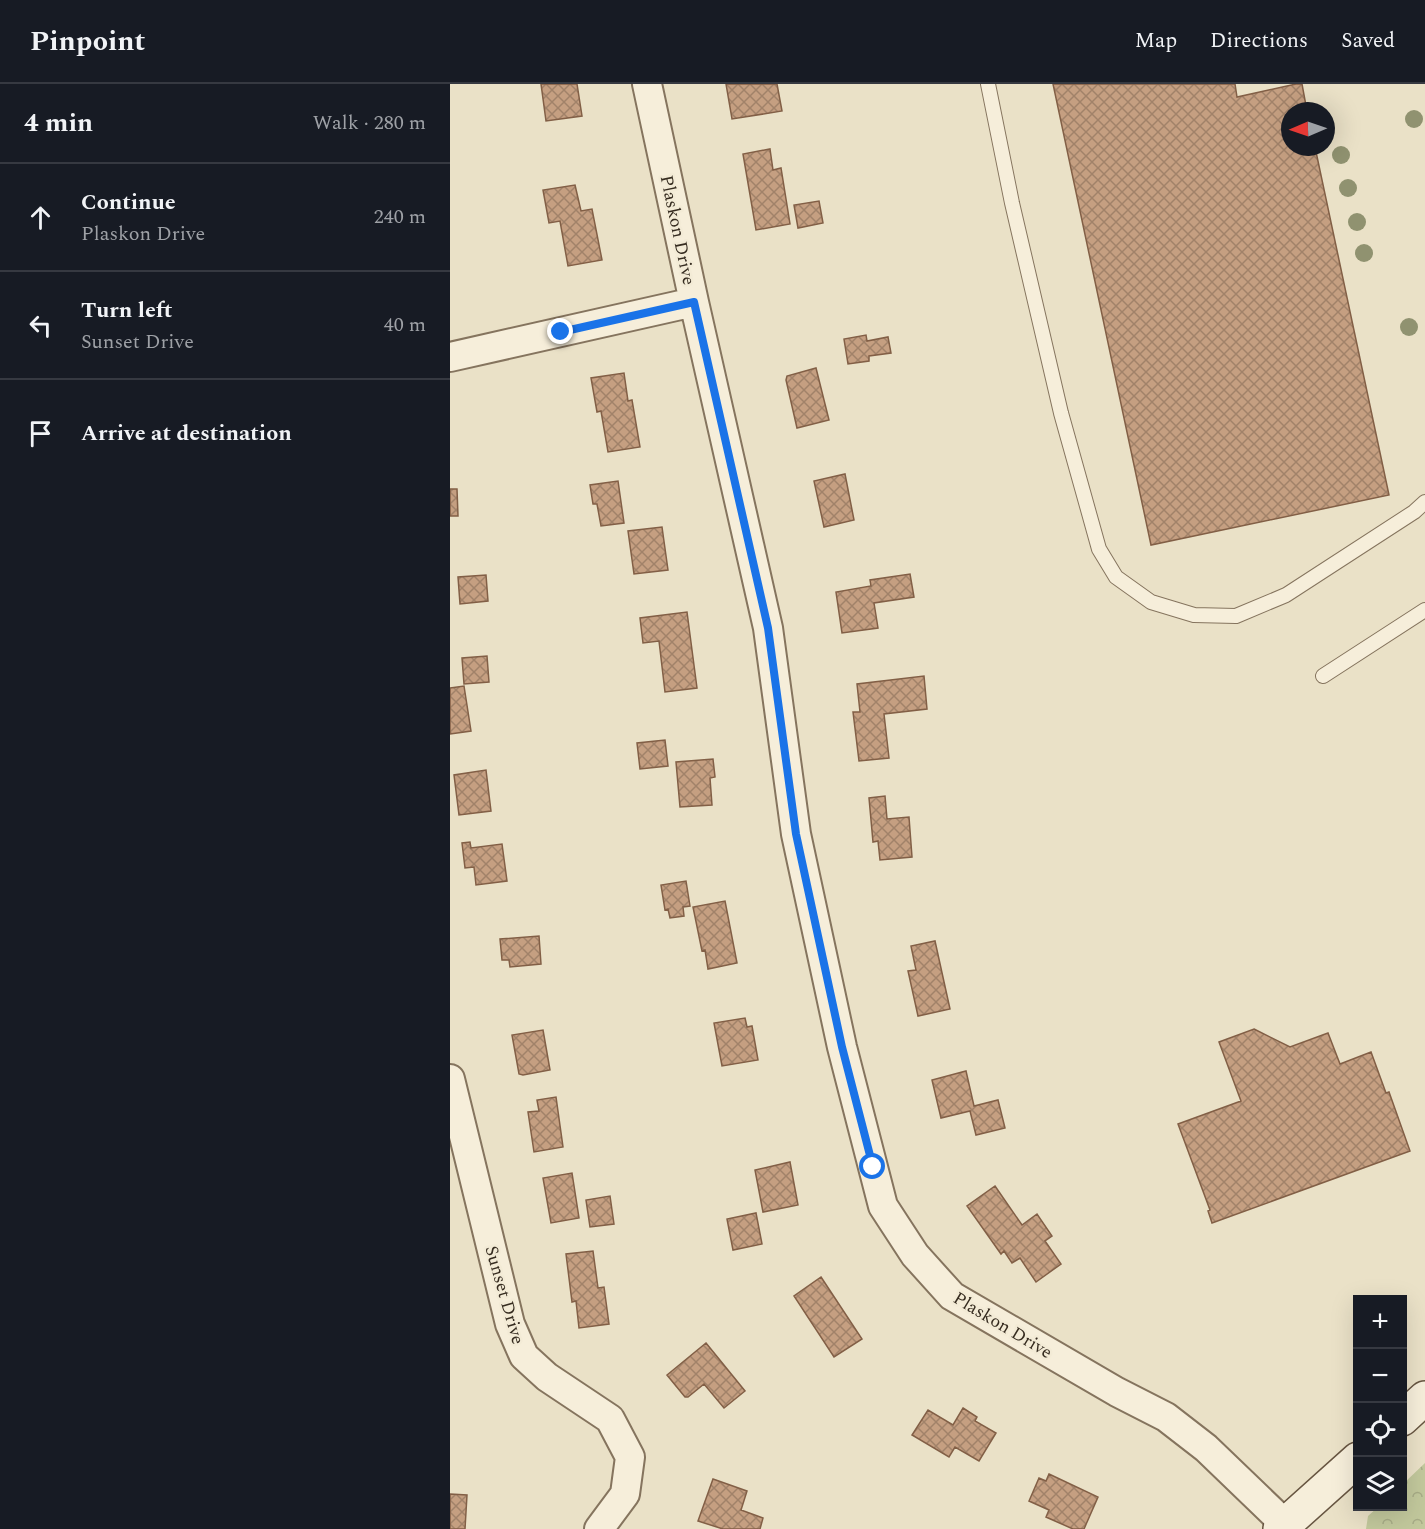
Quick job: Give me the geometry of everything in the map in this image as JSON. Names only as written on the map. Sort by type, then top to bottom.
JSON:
[{"type":"main road","points":[[1407,1414],[1425,1398]]},
{"type":"main road","points":[[1282,1526],[1353,1463]]},
{"type":"street","name":"Plaskon Drive","points":[[647,84],[768,628],[796,834],[842,1047],[883,1206],[915,1255],[952,1296],[1117,1392],[1166,1417],[1206,1448],[1282,1526]]},
{"type":"street","points":[[450,357],[694,302]]},
{"type":"street","name":"Sunset Drive","points":[[450,1079],[454,1115],[510,1324],[524,1356],[547,1377],[610,1419],[630,1457],[625,1494],[598,1529]]},
{"type":"lane","points":[[988,84],[1012,203],[1061,413],[1099,549],[1116,577],[1150,603],[1194,615],[1236,616],[1286,595],[1414,512],[1425,501]]},
{"type":"lane","points":[[1323,676],[1425,610]]},
{"type":"green space","points":[[1425,1463],[1425,1529],[1366,1529],[1368,1516],[1374,1511],[1407,1511],[1407,1480]]},
{"type":"building","points":[[541,84],[577,84],[582,116],[546,121]]},
{"type":"building","points":[[726,84],[777,84],[782,111],[732,119]]},
{"type":"building","points":[[1053,84],[1235,84],[1237,97],[1302,84],[1305,102],[1281,102],[1281,156],[1317,156],[1389,495],[1151,545]]},
{"type":"building","points":[[770,149],[773,170],[781,168],[790,224],[756,230],[743,154]]},
{"type":"building","points":[[575,185],[581,211],[592,209],[602,260],[568,266],[560,221],[549,223],[543,190]]},
{"type":"building","points":[[819,201],[823,223],[798,228],[794,205]]},
{"type":"building","points":[[866,335],[867,341],[888,337],[891,353],[869,356],[869,361],[848,364],[844,339]]},
{"type":"building","points":[[816,368],[829,420],[797,428],[787,376]]},
{"type":"building","points":[[624,373],[628,401],[632,400],[640,447],[608,452],[601,411],[597,412],[591,378]]},
{"type":"building","points":[[845,474],[854,520],[824,527],[814,481]]},
{"type":"building","points":[[618,481],[624,523],[601,526],[597,504],[593,504],[590,485]]},
{"type":"building","points":[[450,489],[457,489],[458,516],[450,516]]},
{"type":"building","points":[[662,527],[668,570],[634,574],[628,531]]},
{"type":"building","points":[[910,574],[914,597],[874,603],[878,628],[842,633],[836,592],[871,586],[870,580]]},
{"type":"building","points":[[486,575],[488,601],[460,604],[458,577]]},
{"type":"building","points":[[687,612],[697,688],[665,692],[659,641],[643,643],[640,618]]},
{"type":"building","points":[[487,656],[489,682],[464,684],[462,658]]},
{"type":"building","points":[[924,676],[927,709],[884,714],[889,758],[859,761],[853,712],[860,712],[857,684]]},
{"type":"building","points":[[464,686],[471,731],[450,734],[450,688]]},
{"type":"building","points":[[665,740],[668,766],[640,769],[637,743]]},
{"type":"building","points":[[713,759],[715,777],[710,778],[712,805],[680,807],[676,762]]},
{"type":"building","points":[[486,770],[491,811],[459,815],[454,775]]},
{"type":"building","points":[[885,796],[887,819],[909,817],[912,857],[880,860],[878,841],[873,842],[869,798]]},
{"type":"building","points":[[470,842],[471,848],[502,844],[507,881],[476,885],[474,867],[465,868],[462,843]]},
{"type":"building","points":[[686,881],[690,906],[683,907],[684,916],[670,918],[668,909],[665,910],[661,885]]},
{"type":"building","points":[[725,901],[737,963],[708,969],[693,907]]},
{"type":"building","points":[[539,936],[541,964],[510,967],[509,960],[502,960],[500,939]]},
{"type":"building","points":[[935,941],[950,1009],[918,1016],[908,971],[916,970],[911,946]]},
{"type":"building","points":[[745,1018],[747,1027],[752,1026],[758,1060],[722,1066],[714,1023]]},
{"type":"building","points":[[1254,1029],[1290,1047],[1328,1033],[1340,1064],[1371,1052],[1386,1093],[1389,1092],[1410,1151],[1212,1223],[1208,1211],[1210,1210],[1178,1124],[1241,1101],[1219,1042]]},
{"type":"building","points":[[543,1030],[550,1070],[519,1074],[512,1035]]},
{"type":"building","points":[[966,1071],[974,1106],[998,1100],[1005,1128],[976,1135],[970,1111],[941,1118],[932,1080]]},
{"type":"building","points":[[556,1097],[563,1147],[534,1152],[528,1112],[539,1111],[537,1100]]},
{"type":"building","points":[[790,1162],[798,1205],[763,1212],[755,1170]]},
{"type":"building","points":[[572,1173],[579,1218],[551,1223],[543,1178]]},
{"type":"building","points":[[995,1186],[1022,1225],[1037,1214],[1052,1236],[1045,1241],[1061,1264],[1036,1282],[1020,1258],[1012,1263],[1004,1251],[1001,1254],[967,1206]]},
{"type":"building","points":[[610,1196],[614,1224],[590,1227],[586,1200]]},
{"type":"building","points":[[756,1213],[762,1244],[733,1250],[727,1219]]},
{"type":"building","points":[[593,1251],[598,1288],[604,1287],[609,1324],[579,1328],[576,1301],[572,1302],[566,1254]]},
{"type":"building","points":[[821,1277],[862,1339],[834,1357],[794,1296]]},
{"type":"building","points":[[706,1343],[745,1391],[724,1408],[704,1384],[685,1397],[667,1375]]},
{"type":"building","points":[[963,1408],[977,1417],[975,1421],[996,1433],[979,1461],[955,1447],[949,1457],[912,1435],[928,1410],[953,1425]]},
{"type":"building","points":[[1049,1474],[1098,1497],[1084,1529],[1073,1529],[1046,1517],[1049,1510],[1029,1501],[1039,1478],[1046,1481]]},
{"type":"building","points":[[713,1479],[747,1491],[741,1510],[763,1518],[760,1529],[723,1529],[698,1521]]},
{"type":"building","points":[[450,1494],[467,1495],[465,1529],[450,1529]]},
{"type":"route","points":[[561,332],[694,302],[768,628],[796,834],[842,1047],[873,1167]]}]
